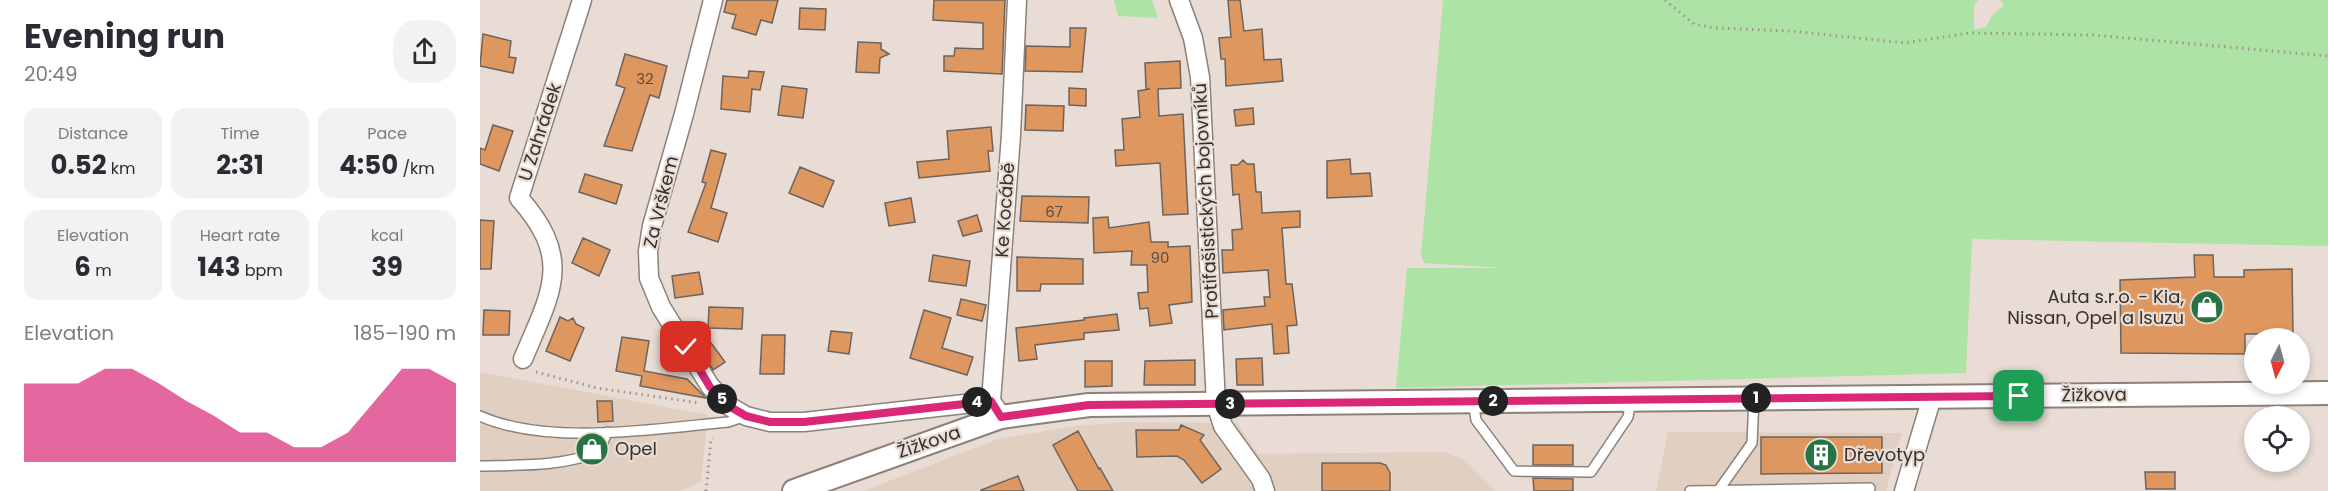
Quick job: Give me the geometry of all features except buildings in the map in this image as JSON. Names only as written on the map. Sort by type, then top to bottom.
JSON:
[{"type":"street","name":"U Zahrádek","points":[[523,359],[548,298],[554,261],[549,242],[536,218],[519,198],[582,0]]},
{"type":"street","name":"Za Vrškem","points":[[713,0],[652,226],[648,251],[649,279],[661,307],[728,414],[770,422],[804,422],[996,409]]},
{"type":"street","name":"Ke Kocábě","points":[[996,409],[1017,0]]},
{"type":"street","name":"Protifašistických bojovníků","points":[[1179,0],[1193,38],[1200,77],[1216,404],[1223,426],[1261,479],[1265,491]]},
{"type":"street","name":"Žižkova","points":[[794,491],[996,409],[1089,405],[2328,393]]},
{"type":"street","points":[[1904,491],[1932,398]]},
{"type":"lane","points":[[1718,491],[1752,443],[1754,398]]},
{"type":"lane","points":[[1473,401],[1476,420],[1514,471],[1591,472],[1628,417],[1631,399]]},
{"type":"lane","points":[[480,416],[513,428],[557,433],[607,432],[728,414]]},
{"type":"lane","points":[[480,466],[543,465],[588,456],[600,451],[607,432]]},
{"type":"lane","points":[[1690,491],[1870,488],[1869,491]]},
{"type":"path","points":[[1665,0],[1694,24],[1714,28],[1791,31],[1905,43],[1969,33],[2093,35],[2328,56]]},
{"type":"path","points":[[523,359],[522,367],[597,388],[728,414],[720,434],[711,440],[706,491]]},
{"type":"shaded area","name":"Opel","points":[[480,372],[708,415],[701,482],[679,491],[480,491]]},
{"type":"shaded area","points":[[1125,422],[1237,423],[1258,454],[1444,452],[1465,460],[1496,491],[863,491],[998,439],[1075,426]]},
{"type":"shaded area","points":[[1668,432],[1902,433],[1886,491],[1656,491]]},
{"type":"green space","points":[[1114,0],[1152,0],[1158,18],[1118,16]]},
{"type":"green space","points":[[1443,0],[1978,0],[1974,6],[1974,30],[1986,27],[1992,16],[2004,5],[2000,0],[2328,0],[2328,246],[1972,239],[1966,373],[1396,388],[1407,268],[1503,268],[1424,263],[1421,256]]},
{"type":"place","name":"Auta s.r.o. - Kia, Nissan, Opel a Isuzu","points":[[2207,307]]},
{"type":"place","name":"Opel","points":[[592,449]]},
{"type":"place","name":"Dřevotyp","points":[[1821,455]]},
{"type":"route","points":[[686,347],[710,387],[729,406],[746,416],[770,422],[804,422],[991,401],[1001,417],[1089,405],[2019,396]]}]
